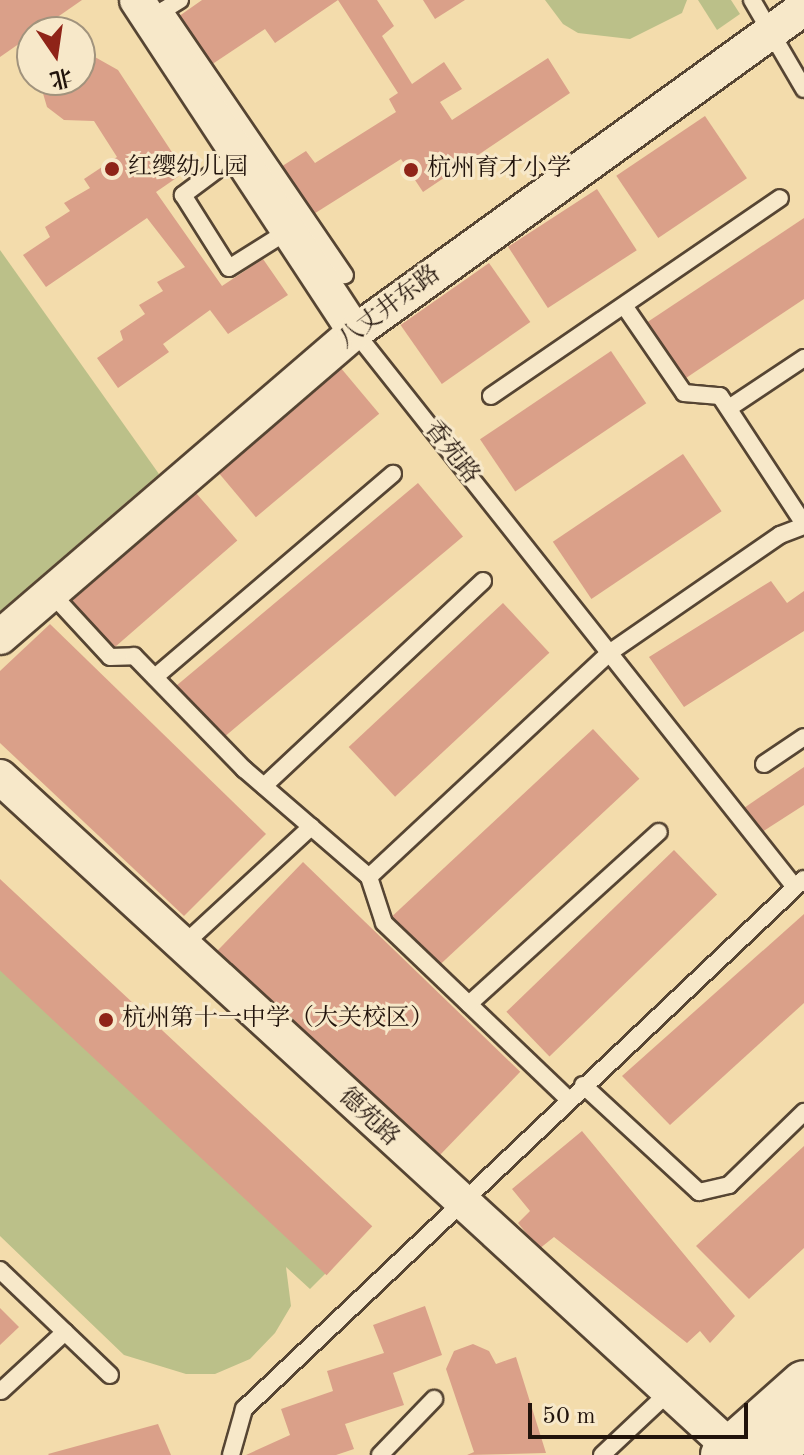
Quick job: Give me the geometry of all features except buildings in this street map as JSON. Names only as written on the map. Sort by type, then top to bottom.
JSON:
[{"type":"main road","points":[[741,1453],[804,1383]]},
{"type":"main road","points":[[741,1453],[804,1425]]},
{"type":"street","name":"香苑路","points":[[137,0],[234,137],[288,231],[355,332]]},
{"type":"street","name":"八丈井东路","points":[[0,637],[355,332],[804,8]]},
{"type":"street","name":"德苑路","points":[[0,777],[458,1202],[668,1393],[741,1453]]},
{"type":"lane","points":[[180,0],[164,10],[234,137],[345,275]]},
{"type":"lane","points":[[752,0],[804,89]]},
{"type":"lane","points":[[234,137],[183,195],[229,268],[288,231]]},
{"type":"lane","points":[[491,396],[780,198]]},
{"type":"lane","points":[[369,877],[609,653],[780,535],[804,525],[720,396],[684,393],[625,307]]},
{"type":"lane","name":"香苑路","points":[[355,332],[609,653],[799,882]]},
{"type":"lane","points":[[729,408],[804,358]]},
{"type":"lane","points":[[155,677],[393,474]]},
{"type":"lane","points":[[264,786],[483,581]]},
{"type":"lane","points":[[51,593],[110,657],[134,656],[264,786],[369,877],[384,923],[568,1099]]},
{"type":"lane","points":[[764,764],[804,737]]},
{"type":"lane","points":[[182,946],[311,827]]},
{"type":"lane","points":[[469,1004],[659,832]]},
{"type":"lane","points":[[231,1455],[244,1409],[458,1202],[799,882]]},
{"type":"lane","points":[[583,1085],[699,1192],[729,1185],[804,1112]]},
{"type":"lane","points":[[0,1270],[110,1375]]},
{"type":"lane","points":[[1,1391],[65,1332]]},
{"type":"lane","points":[[602,1455],[668,1393]]},
{"type":"lane","points":[[380,1455],[434,1399]]},
{"type":"green space","points":[[545,0],[687,0],[682,13],[630,39],[578,33],[563,24]]},
{"type":"green space","points":[[698,0],[731,0],[740,14],[717,30]]},
{"type":"green space","points":[[0,250],[159,474],[0,611]]},
{"type":"green space","points":[[0,964],[331,1268],[310,1289],[286,1267],[291,1306],[275,1333],[250,1359],[215,1374],[186,1374],[124,1355],[0,1236]]},
{"type":"place","name":"红缨幼儿园","points":[[112,169]]},
{"type":"place","name":"杭州育才小学","points":[[411,170]]},
{"type":"place","name":"杭州第十一中学（大关校区）","points":[[106,1020]]}]
